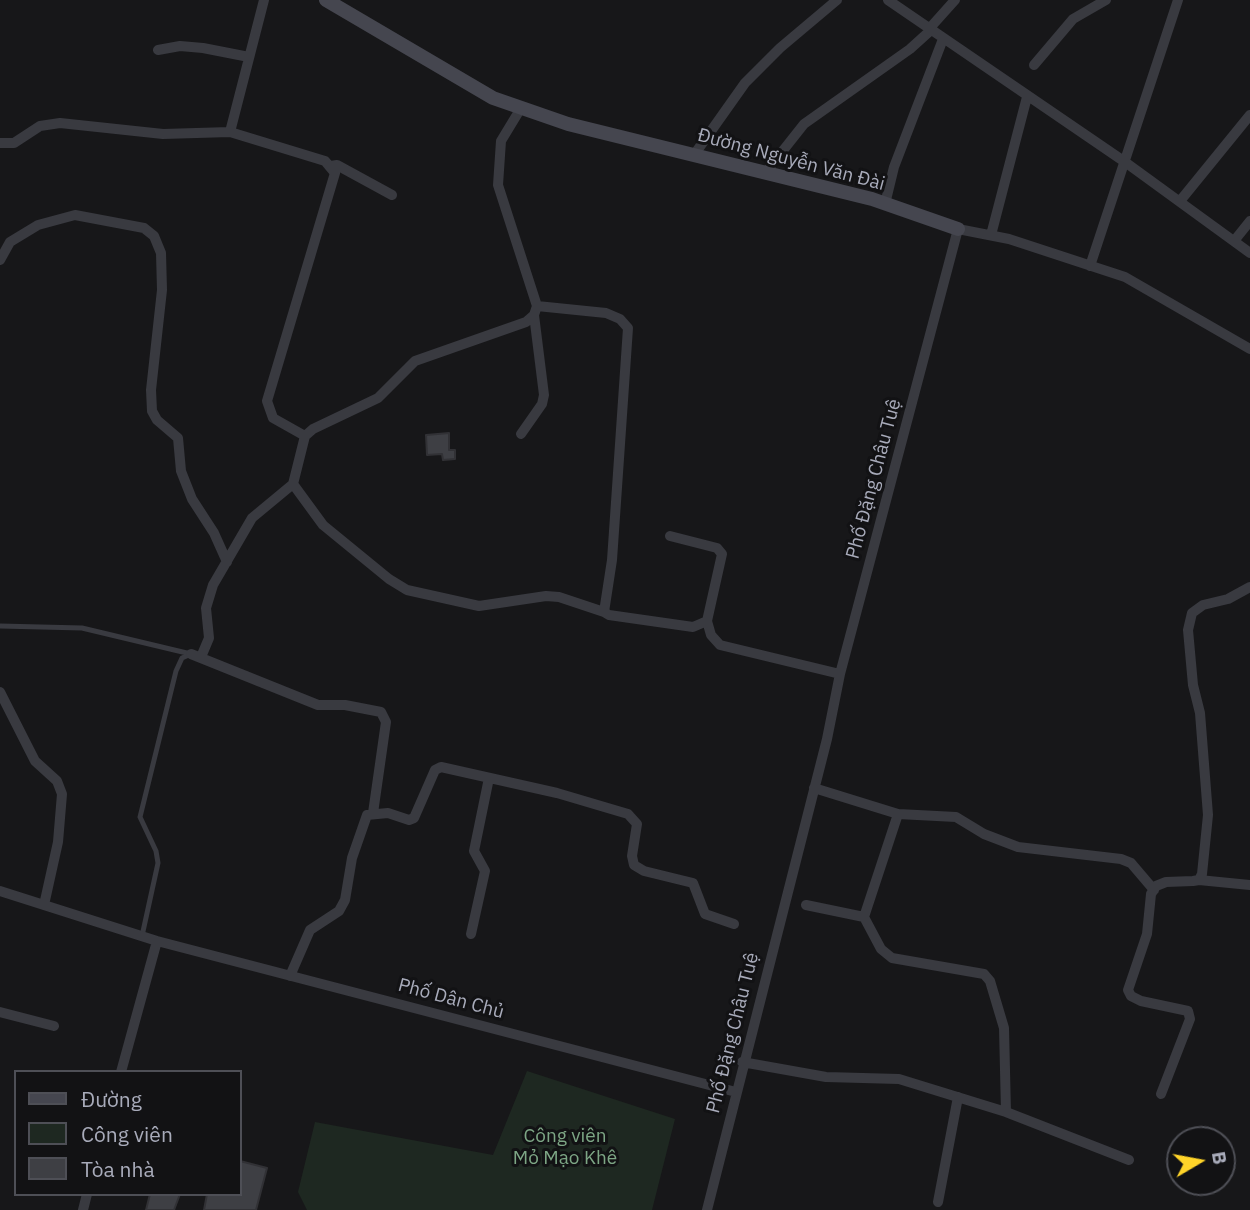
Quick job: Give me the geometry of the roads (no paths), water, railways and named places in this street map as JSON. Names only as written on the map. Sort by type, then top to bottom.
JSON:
[{"type":"street","points":[[230,131],[264,0]]},
{"type":"street","name":"Đường Nguyễn Văn Đài","points":[[326,0],[493,98],[568,124],[885,204],[958,229],[991,235],[1125,277],[1250,349]]},
{"type":"street","points":[[694,155],[745,83],[779,48],[837,0]]},
{"type":"street","points":[[888,0],[1125,162],[1250,253]]},
{"type":"street","points":[[766,172],[804,124],[910,49],[930,30],[954,0]]},
{"type":"street","points":[[1034,65],[1073,19],[1106,0]]},
{"type":"street","points":[[1090,266],[1178,0]]},
{"type":"street","points":[[885,204],[894,167],[943,39]]},
{"type":"street","points":[[158,50],[191,47],[249,57]]},
{"type":"street","points":[[991,235],[1027,97]]},
{"type":"street","points":[[521,108],[501,141],[498,185],[536,310],[544,395],[542,404],[521,434]]},
{"type":"street","points":[[1180,201],[1250,115]]},
{"type":"street","points":[[0,144],[13,143],[40,126],[60,123],[163,134],[230,131],[325,161],[331,166],[335,173],[331,190],[267,401],[274,418],[305,436]]},
{"type":"street","points":[[331,166],[337,165],[392,195]]},
{"type":"street","points":[[0,260],[10,242],[38,225],[75,215],[144,228],[154,236],[161,253],[162,290],[150,401],[152,411],[157,420],[178,438],[181,471],[192,499],[214,533],[227,562]]},
{"type":"street","points":[[1234,241],[1250,221]]},
{"type":"street","name":"Phố Đặng Châu Tuệ","points":[[707,1210],[742,1062],[827,739],[840,674],[958,229]]},
{"type":"street","points":[[373,813],[386,722],[381,712],[345,705],[318,705],[196,655],[209,638],[206,608],[213,585],[252,518],[293,484],[305,436],[313,429],[378,398],[415,361],[526,322],[536,310]]},
{"type":"street","points":[[536,310],[606,313],[620,319],[628,328],[612,561],[604,611]]},
{"type":"street","points":[[293,484],[323,525],[389,579],[407,590],[479,606],[546,596],[559,597],[609,615],[693,627],[707,621]]},
{"type":"street","points":[[670,536],[717,548],[722,554],[707,621],[711,635],[720,645],[840,674]]},
{"type":"street","points":[[1199,880],[1208,815],[1200,713],[1193,685],[1188,630],[1192,613],[1202,605],[1228,599],[1250,587]]},
{"type":"street","points":[[0,692],[35,761],[57,781],[62,794],[58,842],[44,905]]},
{"type":"street","points":[[290,975],[310,930],[339,911],[345,900],[360,832],[367,815],[388,813],[409,820],[414,818],[435,770],[441,767],[628,814],[638,824],[632,856],[634,865],[644,871],[693,883],[705,915],[734,924]]},
{"type":"street","points":[[471,934],[485,871],[474,851],[489,778]]},
{"type":"street","points":[[814,786],[898,814],[956,817],[984,834],[1018,848],[1121,859],[1131,863],[1154,890]]},
{"type":"street","points":[[898,814],[864,917],[881,949],[892,958],[984,974],[990,981],[1004,1028],[1006,1112]]},
{"type":"street","points":[[1161,1094],[1189,1019],[1188,1011],[1141,1001],[1131,996],[1128,990],[1147,934],[1154,890],[1166,882],[1199,880],[1250,885]]},
{"type":"street","name":"Phố Dân Chủ","points":[[0,891],[156,941],[736,1092]]},
{"type":"street","points":[[806,905],[864,917]]},
{"type":"street","points":[[122,1070],[156,941]]},
{"type":"street","points":[[0,1012],[54,1026]]},
{"type":"street","points":[[742,1062],[812,1076],[899,1079],[1006,1112],[1129,1160]]},
{"type":"street","points":[[938,1202],[958,1097]]},
{"type":"lane","points":[[0,626],[82,628],[196,655]]},
{"type":"lane","points":[[142,936],[158,863],[156,851],[140,817],[176,671],[182,658],[196,655]]},
{"type":"park label","name":"Công viên Mỏ Mạo Khê","points":[[565,1148]]}]
